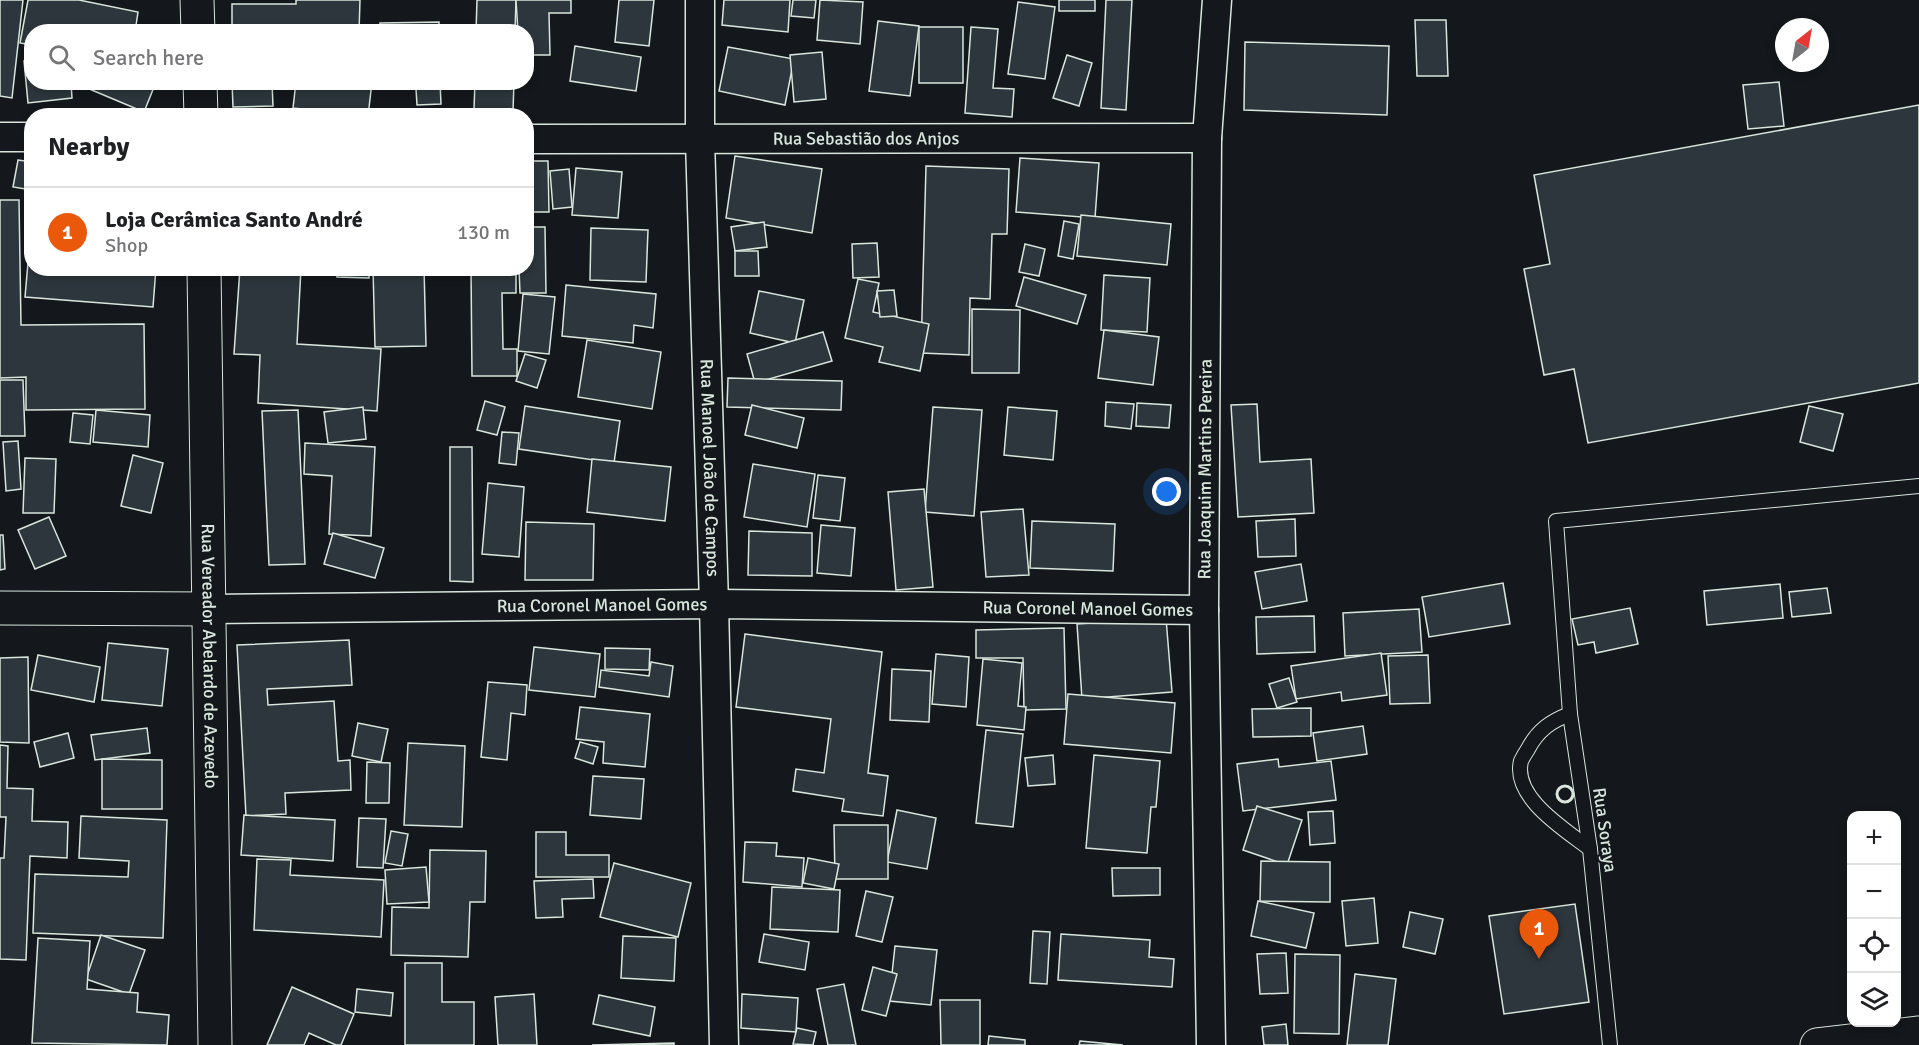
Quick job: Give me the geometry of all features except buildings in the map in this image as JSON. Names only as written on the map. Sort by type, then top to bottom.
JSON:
[{"type":"street","points":[[197,0],[198,24]]},
{"type":"street","name":"Rua Manoel João de Campos","points":[[700,0],[700,140],[724,1045]]},
{"type":"street","name":"Rua Joaquim Martins Pereira","points":[[1211,1045],[1204,610],[1207,138],[1217,0]]},
{"type":"street","points":[[200,90],[201,108]]},
{"type":"street","points":[[0,138],[24,137]]},
{"type":"street","name":"Rua Sebastião dos Anjos","points":[[534,139],[1207,138]]},
{"type":"street","name":"Rua Vereador Abelardo de Azevedo","points":[[204,276],[215,1045]]},
{"type":"street","name":"Rua Coronel Manoel Gomes","points":[[0,608],[210,609],[714,604],[1204,610]]},
{"type":"street","points":[[1817,1045],[1919,1033]]},
{"type":"lane","name":"Rua Soraya","points":[[1610,1045],[1590,849],[1570,714],[1556,521],[1919,486]]},
{"type":"lane","points":[[1570,714],[1550,722],[1533,739],[1521,762],[1522,781],[1530,799],[1590,849]]},
{"type":"wall","points":[[1565,786],[1573,794],[1565,802],[1557,794],[1565,786]]},
{"type":"place","name":"Loja Cerâmica Santo André","points":[[1539,959]]}]
